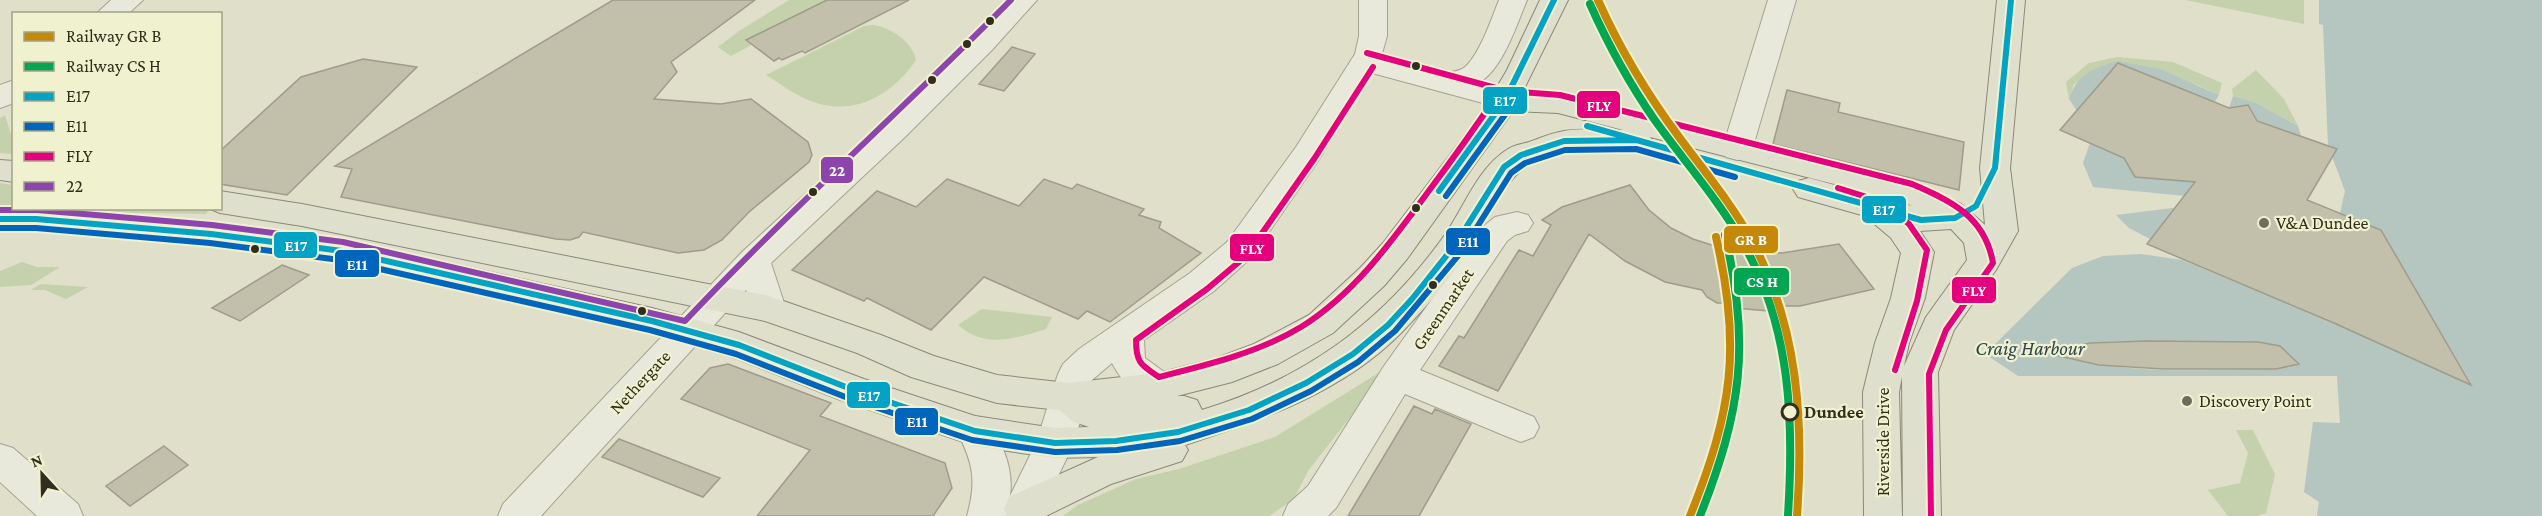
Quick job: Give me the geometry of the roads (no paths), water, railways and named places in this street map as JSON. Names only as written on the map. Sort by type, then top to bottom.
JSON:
[{"type":"main road","points":[[222,202],[302,215],[769,309],[968,381],[997,389],[1068,397],[1158,387],[1219,372],[1266,354],[1321,324],[1372,277],[1401,243],[1484,132],[1515,102],[1554,0]]},
{"type":"main road","points":[[1515,102],[1551,115],[1878,209],[1921,220],[1955,218],[1976,207],[1995,168],[2011,0]]},
{"type":"main road","points":[[1515,102],[1558,104],[1910,193],[1929,201],[1970,229],[1981,243],[1984,262]]},
{"type":"main road","points":[[1019,513],[1099,472],[1181,446],[1306,383],[1353,354],[1388,325],[1412,299],[1455,245],[1504,167],[1512,161],[1537,148],[1564,141],[1636,140]]},
{"type":"main road","name":"Riverside Drive","points":[[1922,516],[1920,372],[1938,326],[1984,262],[2002,231],[1995,168]]},
{"type":"main road","name":"Riverside Drive","points":[[1878,209],[1902,230],[1918,252],[1908,298],[1892,343],[1881,392],[1883,516]]},
{"type":"main road","points":[[0,219],[67,221],[286,242],[342,251],[688,331],[739,345],[851,388],[975,430],[1054,442],[1116,441],[1178,432],[1249,410]]},
{"type":"main road","points":[[1068,397],[1088,412],[1117,417],[1211,407],[1249,410]]},
{"type":"street","name":"Nethergate","points":[[517,516],[754,260],[894,130],[982,44],[1023,0]]},
{"type":"street","points":[[1019,513],[1054,442],[1076,374],[1091,359],[1202,282],[1239,250],[1307,154],[1369,54],[1373,36],[1373,0]]},
{"type":"street","points":[[1438,80],[1460,79],[1474,74],[1484,61],[1513,0]]},
{"type":"street","points":[[1737,150],[1782,0]]},
{"type":"street","points":[[1365,62],[1515,102]]},
{"type":"street","name":"Greenmarket","points":[[1302,516],[1322,497],[1397,376],[1496,233],[1506,225],[1517,222]]},
{"type":"street","points":[[754,260],[769,309]]},
{"type":"street","points":[[1128,335],[1125,344],[1126,358],[1143,378],[1158,387]]},
{"type":"street","points":[[1397,376],[1521,427]]},
{"type":"street","points":[[975,430],[986,448],[992,466],[993,495],[986,516]]},
{"type":"street","points":[[0,459],[64,516]]},
{"type":"water","name":"Craig Harbour","points":[[2319,0],[2542,0],[2542,516],[2317,516],[2319,502],[2304,492],[2313,422],[2340,423],[2337,376],[2018,376],[1985,354],[2072,268],[2103,256],[2141,254],[2182,260],[2334,323],[2472,385],[2381,230],[2340,213],[2345,191],[2328,146],[2323,25],[2319,24]],"holes":[[[2102,342],[2258,342],[2292,365],[2276,369],[2137,369],[2084,361],[2061,353],[2081,345]]]},
{"type":"water","points":[[2118,61],[2160,69],[2219,95],[2214,103],[2118,63],[2077,111],[2069,99],[2072,90],[2081,78],[2101,66]]},
{"type":"water","points":[[2233,96],[2254,102],[2298,126],[2301,136],[2206,198],[2093,187],[2083,163],[2090,143],[2124,158],[2136,177],[2205,183],[2277,140],[2257,121],[2248,105],[2229,108]]},
{"type":"water","points":[[2189,206],[2172,212],[2150,239],[2129,228],[2116,215]]},
{"type":"place","name":"V&A Dundee","points":[[2264,223]]},
{"type":"place","name":"Discovery Point","points":[[2187,401]]},
{"type":"place","name":"Dundee","points":[[1790,412]]}]
